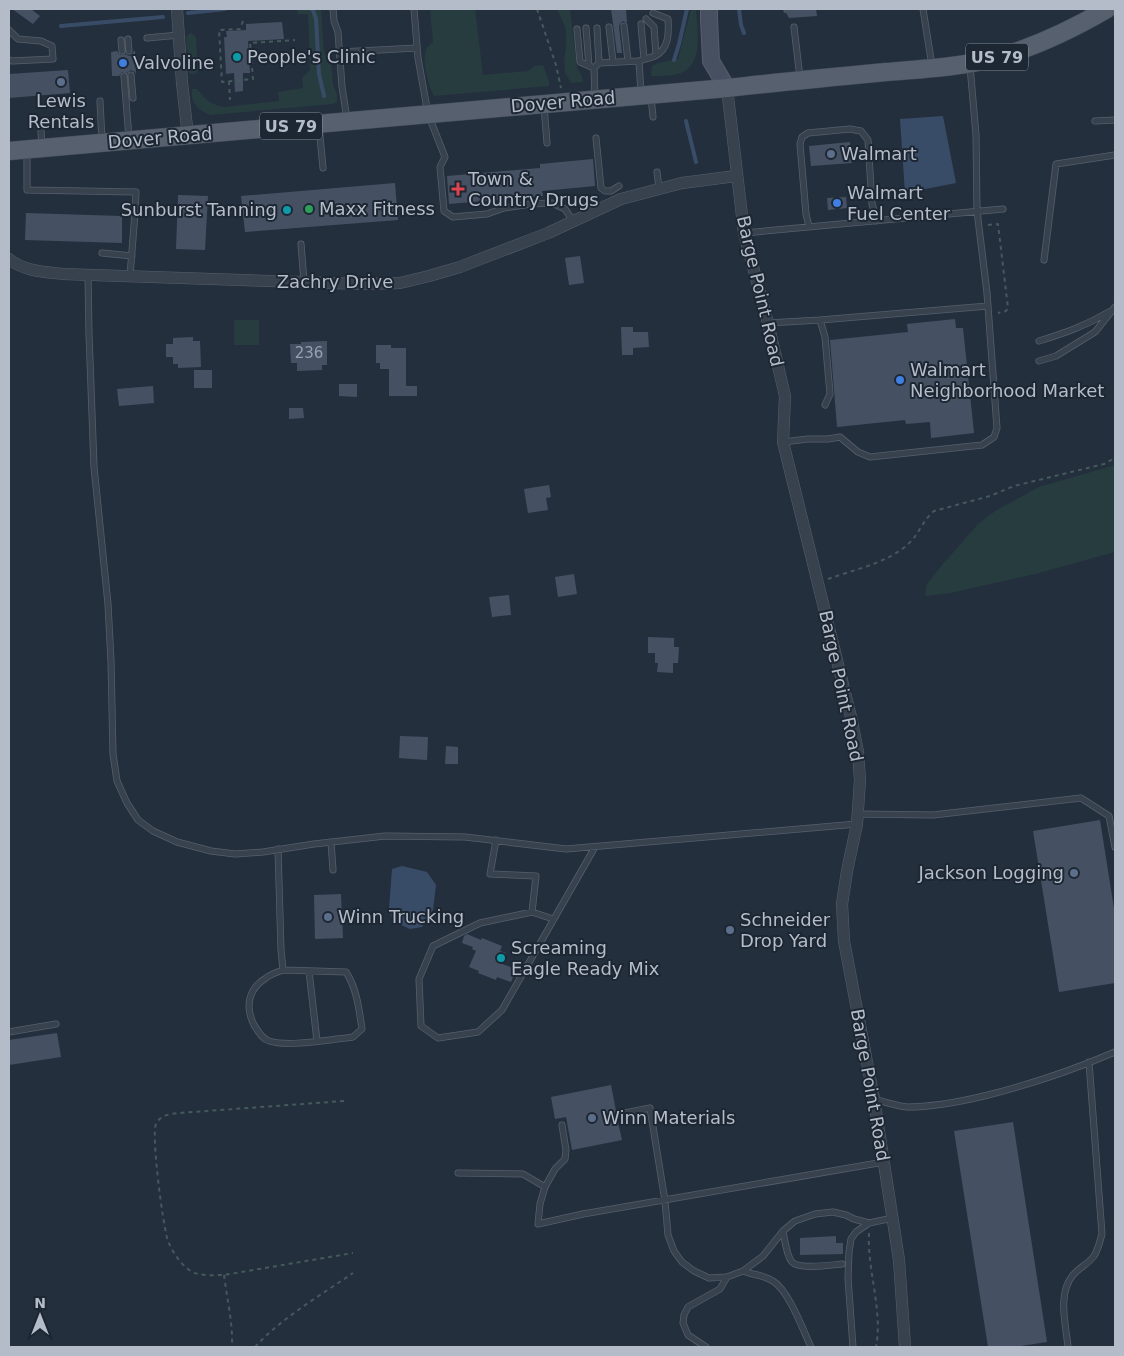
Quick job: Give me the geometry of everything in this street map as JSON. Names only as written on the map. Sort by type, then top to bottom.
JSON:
[{"type":"main road","points":[[709,9],[711,61],[727,88]]},
{"type":"main road","name":"Dover Road","points":[[9,151],[37,143],[102,143],[188,136],[727,88],[970,64],[1034,46],[1107,9]]},
{"type":"street","points":[[177,9],[188,136]]},
{"type":"street","name":"Barge Point Road","points":[[727,88],[744,233],[785,396],[783,442],[858,752],[860,780],[858,819],[842,904],[844,941],[874,1099],[899,1260],[905,1347]]},
{"type":"street","name":"Zachry Drive","points":[[9,259],[38,271],[88,275],[362,284],[400,283],[460,267],[548,233],[621,199],[682,183],[736,176]]},
{"type":"lane","points":[[333,9],[334,21],[338,32],[342,87],[348,121]]},
{"type":"lane","points":[[414,9],[417,48],[428,114],[445,157],[440,167],[444,210],[453,216],[458,216],[486,214],[504,208],[531,204],[552,203],[565,209],[573,221]]},
{"type":"lane","points":[[924,9],[932,68]]},
{"type":"lane","points":[[577,29],[580,62],[591,67],[600,63],[642,60],[656,55],[666,47],[669,30],[668,19],[653,13]]},
{"type":"lane","points":[[646,19],[654,27],[656,55]]},
{"type":"lane","points":[[642,24],[642,60],[646,95],[653,117]]},
{"type":"lane","points":[[624,26],[628,61]]},
{"type":"lane","points":[[610,27],[613,62]]},
{"type":"lane","points":[[794,27],[800,80]]},
{"type":"lane","points":[[586,28],[596,100]]},
{"type":"lane","points":[[597,28],[600,63]]},
{"type":"lane","points":[[9,30],[18,39],[42,41],[52,46],[53,59],[9,60]]},
{"type":"lane","points":[[147,38],[179,35]]},
{"type":"lane","points":[[128,39],[129,51]]},
{"type":"lane","points":[[121,40],[122,51]]},
{"type":"lane","points":[[340,52],[417,48]]},
{"type":"lane","points":[[783,442],[808,438],[828,439],[840,437],[858,452],[870,457],[982,445],[994,437],[997,428],[989,314],[977,211],[976,135],[970,64]]},
{"type":"lane","points":[[131,75],[133,98]]},
{"type":"lane","points":[[124,76],[129,140]]},
{"type":"lane","points":[[100,101],[102,143]]},
{"type":"lane","points":[[543,104],[547,143]]},
{"type":"lane","points":[[1096,121],[1115,120]]},
{"type":"lane","points":[[319,124],[323,168]]},
{"type":"lane","points":[[809,227],[806,214],[800,144],[802,137],[808,133],[842,129],[861,131],[868,140],[872,204],[877,220]]},
{"type":"lane","points":[[596,138],[601,188],[605,191],[611,191],[620,186]]},
{"type":"lane","points":[[37,143],[27,190],[136,192],[130,276]]},
{"type":"lane","points":[[1044,260],[1056,164],[1115,155]]},
{"type":"lane","points":[[657,172],[659,188]]},
{"type":"lane","points":[[744,233],[1003,209]]},
{"type":"lane","points":[[301,244],[304,282]]},
{"type":"lane","points":[[102,253],[132,256]]},
{"type":"lane","points":[[88,275],[94,467],[112,661],[113,754],[117,780],[127,803],[138,820],[153,831],[177,842],[211,851],[235,854],[385,836],[418,835],[465,837],[566,849],[858,819],[933,815],[1081,798],[1109,816],[1115,847]]},
{"type":"lane","points":[[768,323],[988,306]]},
{"type":"lane","points":[[1039,341],[1091,323],[1114,308]]},
{"type":"lane","points":[[1040,361],[1056,356],[1095,332],[1114,308]]},
{"type":"lane","points":[[820,320],[825,337],[830,394],[825,405]]},
{"type":"lane","points":[[496,840],[490,874],[536,876],[532,912]]},
{"type":"lane","points":[[331,842],[333,870]]},
{"type":"lane","points":[[554,919],[532,912],[480,923],[433,946],[419,979],[421,1026],[438,1038],[478,1032],[502,1010],[554,919],[595,847]]},
{"type":"lane","points":[[278,849],[283,970]]},
{"type":"lane","points":[[283,970],[346,972],[352,982],[358,1003],[362,1029],[354,1037],[281,1044],[267,1041],[259,1034],[250,1016],[248,1004],[254,988],[265,978],[283,970]]},
{"type":"lane","points":[[309,971],[317,1041]]},
{"type":"lane","points":[[9,1032],[56,1024]]},
{"type":"lane","points":[[874,1099],[907,1107],[965,1101],[1059,1074],[1115,1052]]},
{"type":"lane","points":[[1068,1347],[1063,1302],[1066,1289],[1072,1276],[1094,1256],[1102,1234],[1089,1062]]},
{"type":"lane","points":[[620,1114],[650,1108],[668,1235],[674,1251],[682,1262],[694,1271],[709,1278],[727,1277],[743,1271],[764,1256],[783,1232],[795,1221],[816,1214],[834,1212],[868,1223]]},
{"type":"lane","points":[[562,1125],[566,1150],[565,1159],[555,1169],[545,1187],[540,1204],[538,1224],[583,1214],[884,1162]]},
{"type":"lane","points":[[458,1173],[523,1174],[545,1187]]},
{"type":"lane","points":[[853,1347],[848,1278],[851,1239],[856,1232],[868,1223],[892,1218]]},
{"type":"lane","points":[[783,1232],[786,1248],[792,1262],[796,1265],[842,1264]]},
{"type":"lane","points":[[743,1271],[763,1276],[775,1282],[784,1293],[811,1347]]},
{"type":"lane","points":[[706,1347],[688,1335],[684,1323],[684,1315],[688,1307],[720,1288],[727,1277]]},
{"type":"path","points":[[537,9],[556,65],[564,102]]},
{"type":"path","points":[[243,22],[240,29],[219,30],[222,82],[253,79],[250,43],[295,40]]},
{"type":"path","points":[[229,81],[230,100]]},
{"type":"path","points":[[989,314],[1006,312],[1008,308],[998,224],[988,226],[987,220],[992,218],[990,210]]},
{"type":"path","points":[[818,582],[899,552],[914,539],[927,517],[934,511],[990,496],[1014,486],[1104,464],[1115,458]]},
{"type":"path","points":[[344,1101],[166,1115],[159,1118],[155,1125],[155,1147],[162,1211],[168,1240],[176,1256],[189,1271],[204,1275],[224,1274],[353,1253]]},
{"type":"path","points":[[868,1223],[868,1246],[877,1310],[876,1347]]},
{"type":"path","points":[[254,1347],[284,1321],[353,1273]]},
{"type":"path","points":[[224,1274],[232,1347]]},
{"type":"green space","points":[[296,9],[321,9],[324,53],[331,59],[333,85],[337,94],[337,102],[333,104],[211,115],[196,106],[192,98],[192,89],[197,89],[212,103],[224,107],[279,101],[278,92],[303,88],[302,78],[310,70],[308,14],[298,14]]},
{"type":"green space","points":[[430,9],[475,9],[483,75],[528,71],[534,66],[543,65],[549,86],[434,96],[425,65],[425,53],[433,42]]},
{"type":"green space","points":[[557,9],[570,9],[577,68],[583,82],[571,83],[565,73],[566,29]]},
{"type":"green space","points":[[691,9],[696,9],[698,37],[696,55],[692,63],[687,70],[678,74],[651,76],[652,66],[678,59]]},
{"type":"green space","points":[[191,33],[196,37],[198,72],[195,74],[188,72],[186,37]]},
{"type":"green space","points":[[234,320],[259,320],[259,345],[234,345]]},
{"type":"green space","points":[[1115,465],[1115,552],[1039,573],[951,593],[925,596],[927,584],[942,565],[979,523],[995,511],[1039,487]]},
{"type":"water","points":[[943,116],[956,183],[905,193],[900,119]]},
{"type":"water","points":[[402,866],[427,872],[436,885],[433,910],[422,927],[410,929],[393,921],[389,909],[392,869]]},
{"type":"building","points":[[12,9],[31,9],[40,16],[33,24]]},
{"type":"building","points":[[611,9],[626,9],[627,23],[623,21],[619,26],[622,53],[617,53]]},
{"type":"building","points":[[784,9],[816,9],[817,16],[789,18]]},
{"type":"building","name":"People's Clinic","points":[[282,22],[284,39],[248,41],[250,73],[243,73],[243,91],[235,92],[234,73],[226,74],[224,37],[227,37],[226,31],[246,30],[246,24]]},
{"type":"building","name":"Valvoline","points":[[117,51],[120,55],[125,54],[129,56],[135,51],[136,75],[131,70],[127,73],[122,72],[119,76],[112,76],[111,52]]},
{"type":"building","points":[[68,70],[70,93],[9,98],[9,74]]},
{"type":"building","name":"Walmart","points":[[850,142],[852,163],[811,166],[809,146]]},
{"type":"building","points":[[593,159],[595,186],[542,191],[543,196],[449,204],[447,176],[540,168],[540,164]]},
{"type":"building","points":[[395,183],[398,220],[245,232],[241,196]]},
{"type":"building","points":[[178,195],[208,196],[205,250],[176,249]]},
{"type":"building","name":"Walmart Fuel Center","points":[[846,197],[847,208],[828,210],[827,198]]},
{"type":"building","points":[[26,213],[122,216],[122,243],[25,240]]},
{"type":"building","points":[[580,256],[584,283],[569,285],[565,258]]},
{"type":"building","name":"Walmart Neighborhood Market","points":[[955,319],[956,328],[963,328],[974,433],[931,438],[930,422],[906,424],[905,420],[837,427],[830,340],[908,332],[907,324]]},
{"type":"building","points":[[621,327],[633,327],[633,332],[648,332],[649,347],[633,348],[633,355],[622,355]]},
{"type":"building","points":[[193,337],[193,341],[200,341],[201,367],[178,368],[178,364],[173,364],[173,357],[166,357],[166,344],[173,344],[173,338]]},
{"type":"building","points":[[327,341],[327,365],[322,365],[322,370],[297,371],[297,363],[291,363],[290,344]]},
{"type":"building","points":[[376,345],[406,348],[406,386],[417,386],[417,396],[389,396],[389,369],[380,369],[380,363],[376,363]]},
{"type":"building","points":[[194,370],[212,370],[212,388],[194,388]]},
{"type":"building","points":[[339,384],[357,384],[357,397],[339,396]]},
{"type":"building","points":[[153,386],[154,403],[119,406],[117,389]]},
{"type":"building","points":[[289,408],[303,408],[304,418],[289,419]]},
{"type":"building","points":[[549,485],[551,497],[546,498],[548,510],[528,513],[524,489]]},
{"type":"building","points":[[574,574],[577,594],[558,597],[555,577]]},
{"type":"building","points":[[509,595],[511,615],[492,617],[489,597]]},
{"type":"building","points":[[648,637],[674,638],[674,647],[679,647],[678,663],[673,663],[673,673],[657,672],[658,663],[655,663],[655,653],[648,653]]},
{"type":"building","points":[[400,736],[428,737],[427,760],[399,758]]},
{"type":"building","points":[[446,746],[458,747],[458,764],[445,764]]},
{"type":"building","name":"Jackson Logging","points":[[1100,820],[1115,915],[1115,983],[1059,992],[1033,831]]},
{"type":"building","name":"Winn Trucking","points":[[341,894],[343,938],[315,939],[314,895]]},
{"type":"building","name":"Screaming Eagle Ready Mix","points":[[467,934],[502,946],[500,951],[506,953],[502,964],[516,969],[511,982],[497,977],[496,980],[478,973],[479,971],[469,967],[476,951],[472,949],[473,947],[462,943],[464,936]]},
{"type":"building","points":[[57,1033],[61,1057],[9,1065],[9,1040]]},
{"type":"building","name":"Winn Materials","points":[[611,1085],[622,1140],[572,1150],[566,1117],[555,1119],[551,1097]]},
{"type":"building","points":[[1013,1122],[1047,1342],[1014,1347],[988,1347],[954,1131]]},
{"type":"building","points":[[836,1236],[836,1243],[843,1243],[843,1254],[800,1255],[800,1238]]},
{"type":"waterway","points":[[188,13],[225,9]]},
{"type":"waterway","points":[[311,9],[316,19],[319,74],[324,96]]},
{"type":"waterway","points":[[674,60],[687,9]]},
{"type":"waterway","points":[[739,9],[744,33]]},
{"type":"waterway","points":[[61,26],[163,17]]},
{"type":"waterway","points":[[686,121],[696,162]]},
{"type":"place","name":"People's Clinic","points":[[237,57]]},
{"type":"place","name":"Valvoline","points":[[123,63]]},
{"type":"place","name":"Lewis Rentals","points":[[61,82]]},
{"type":"place","name":"Walmart","points":[[831,154]]},
{"type":"place","name":"Town & Country Drugs","points":[[458,189]]},
{"type":"place","name":"Walmart Fuel Center","points":[[837,203]]},
{"type":"place","name":"Maxx Fitness","points":[[309,209]]},
{"type":"place","name":"Sunburst Tanning","points":[[287,210]]},
{"type":"place","name":"Walmart Neighborhood Market","points":[[900,380]]},
{"type":"place","name":"Jackson Logging","points":[[1074,873]]},
{"type":"place","name":"Winn Trucking","points":[[328,917]]},
{"type":"place","name":"Schneider Drop Yard","points":[[730,930]]},
{"type":"place","name":"Screaming Eagle Ready Mix","points":[[501,958]]},
{"type":"place","name":"Winn Materials","points":[[592,1118]]}]
